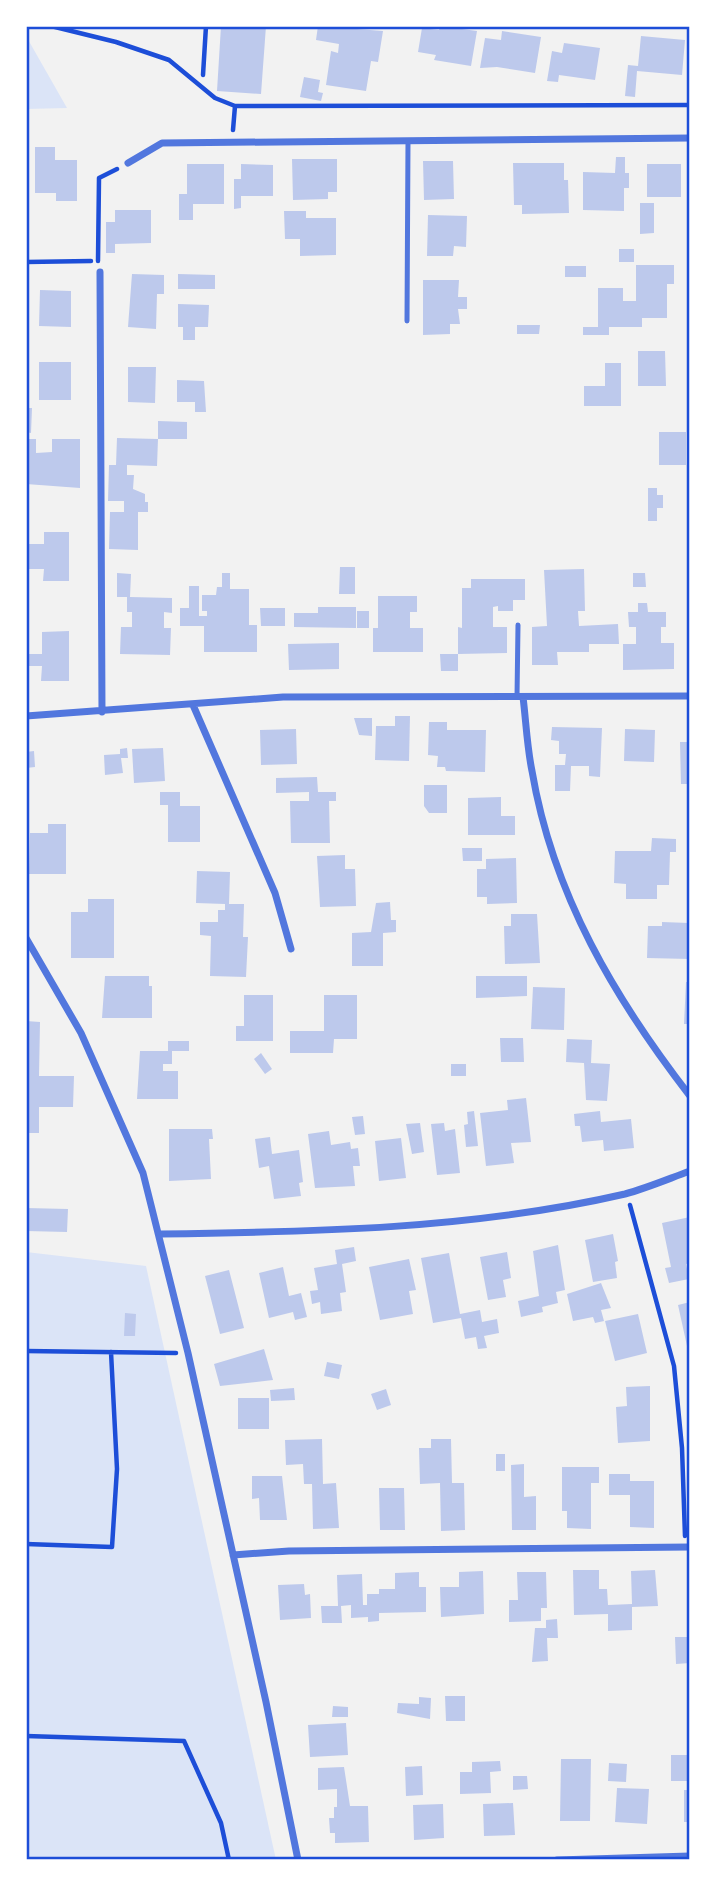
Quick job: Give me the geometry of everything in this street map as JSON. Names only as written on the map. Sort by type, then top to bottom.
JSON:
[{"type":"street","points":[[128,163],[162,144],[690,138]]},
{"type":"street","points":[[100,272],[102,712]]},
{"type":"street","points":[[26,716],[282,697],[690,696]]},
{"type":"street","points":[[520,697],[532,773],[551,848],[592,950],[621,1002],[690,1096]]},
{"type":"street","points":[[192,705],[275,893],[291,949]]},
{"type":"street","points":[[26,938],[81,1032],[115,1103],[143,1173],[161,1234],[298,1860]]},
{"type":"street","points":[[161,1234],[355,1228],[508,1215],[627,1193],[690,1171]]},
{"type":"street","points":[[233,1556],[289,1551],[687,1547]]},
{"type":"street","points":[[557,1860],[690,1856]]},
{"type":"lane","points":[[407,321],[408,141]]},
{"type":"lane","points":[[518,625],[520,697]]},
{"type":"path","points":[[51,26],[116,42],[169,60],[215,98],[234,106],[690,105]]},
{"type":"path","points":[[203,75],[206,26]]},
{"type":"path","points":[[232,143],[234,106]]},
{"type":"path","points":[[100,272],[99,178],[128,163]]},
{"type":"path","points":[[26,262],[99,261]]},
{"type":"path","points":[[627,1193],[674,1366],[682,1448],[687,1547]]},
{"type":"path","points":[[26,1351],[188,1353]]},
{"type":"path","points":[[26,1545],[112,1547],[117,1469],[111,1352]]},
{"type":"path","points":[[26,1736],[184,1741],[221,1824],[229,1860]]},
{"type":"shaded area","points":[[26,36],[67,108],[26,109]]},
{"type":"shaded area","points":[[26,1252],[146,1266],[276,1860],[26,1860]]},
{"type":"building","points":[[221,26],[266,26],[261,94],[217,91]]},
{"type":"building","points":[[318,26],[383,31],[378,62],[371,61],[366,91],[326,85],[331,51],[338,53],[339,44],[316,40]]},
{"type":"building","points":[[440,26],[477,31],[471,66],[434,60],[436,55],[418,52],[422,28],[439,30]]},
{"type":"building","points":[[502,31],[541,37],[535,73],[497,67],[480,68],[485,38],[501,40]]},
{"type":"building","points":[[641,36],[685,40],[682,75],[637,71],[635,97],[625,96],[628,65],[638,66]]},
{"type":"building","points":[[564,43],[600,48],[595,80],[559,75],[558,82],[547,81],[552,51],[562,53]]},
{"type":"building","points":[[304,77],[320,80],[318,92],[323,93],[321,101],[300,97]]},
{"type":"building","points":[[35,147],[55,147],[55,160],[77,160],[77,201],[56,201],[56,193],[35,193]]},
{"type":"building","points":[[616,157],[625,157],[625,173],[629,173],[629,188],[624,188],[624,211],[583,210],[583,172],[615,173]]},
{"type":"building","points":[[292,159],[337,159],[337,192],[328,192],[328,199],[293,200]]},
{"type":"building","points":[[423,161],[453,161],[454,199],[424,200]]},
{"type":"building","points":[[513,163],[564,163],[564,180],[568,180],[569,213],[522,214],[522,205],[514,205]]},
{"type":"building","points":[[187,164],[224,164],[224,204],[193,204],[193,220],[179,220],[179,194],[187,194]]},
{"type":"building","points":[[241,164],[273,165],[273,196],[241,196],[241,208],[234,209],[234,179],[241,179]]},
{"type":"building","points":[[647,164],[681,164],[681,197],[647,197]]},
{"type":"building","points":[[640,203],[654,203],[654,233],[640,234]]},
{"type":"building","points":[[115,210],[151,210],[151,243],[115,244],[115,253],[106,253],[106,222],[115,222]]},
{"type":"building","points":[[284,211],[306,211],[306,218],[336,218],[336,255],[300,256],[300,239],[285,239]]},
{"type":"building","points":[[428,215],[467,216],[466,247],[454,246],[453,256],[427,256]]},
{"type":"building","points":[[619,249],[634,249],[634,262],[619,262]]},
{"type":"building","points":[[636,265],[674,265],[674,284],[667,284],[667,318],[642,318],[642,327],[609,327],[609,335],[583,335],[583,327],[598,327],[598,288],[623,288],[623,301],[636,301]]},
{"type":"building","points":[[565,266],[586,266],[586,277],[565,277]]},
{"type":"building","points":[[132,274],[164,275],[164,294],[157,294],[156,329],[128,327]]},
{"type":"building","points":[[178,274],[215,275],[215,289],[178,289]]},
{"type":"building","points":[[423,280],[459,280],[458,297],[467,297],[467,309],[458,309],[460,324],[450,324],[450,334],[423,335]]},
{"type":"building","points":[[40,290],[71,291],[71,327],[39,326]]},
{"type":"building","points":[[178,304],[209,305],[208,327],[195,327],[195,340],[183,340],[183,327],[178,327]]},
{"type":"building","points":[[517,325],[540,325],[539,334],[517,334]]},
{"type":"building","points":[[638,351],[665,351],[666,386],[638,386]]},
{"type":"building","points":[[39,362],[71,362],[71,400],[39,400]]},
{"type":"building","points":[[605,363],[621,363],[621,406],[584,406],[584,386],[605,386]]},
{"type":"building","points":[[128,367],[156,367],[155,403],[128,402]]},
{"type":"building","points":[[177,380],[204,381],[206,412],[195,412],[195,402],[177,402]]},
{"type":"building","points":[[26,408],[32,408],[31,433],[26,432]]},
{"type":"building","points":[[158,421],[187,422],[187,439],[158,439]]},
{"type":"building","points":[[659,432],[686,432],[686,465],[659,465]]},
{"type":"building","points":[[117,438],[158,439],[157,466],[127,465],[127,475],[134,475],[133,489],[145,494],[145,502],[148,502],[148,512],[138,512],[138,550],[109,549],[110,512],[124,512],[124,501],[108,501],[109,465],[116,465]]},
{"type":"building","points":[[26,439],[36,439],[36,453],[52,452],[52,439],[80,439],[80,488],[26,484]]},
{"type":"building","points":[[648,488],[657,488],[657,495],[663,495],[663,508],[657,508],[657,521],[648,521]]},
{"type":"building","points":[[44,532],[69,532],[69,581],[43,581],[44,569],[26,569],[26,544],[44,544]]},
{"type":"building","points":[[340,567],[355,567],[355,594],[339,594]]},
{"type":"building","points":[[584,569],[585,611],[578,611],[579,626],[618,624],[619,644],[589,644],[589,652],[557,652],[558,665],[532,665],[532,627],[547,626],[544,570]]},
{"type":"building","points":[[117,573],[131,574],[130,597],[172,598],[172,613],[164,612],[164,628],[171,628],[170,655],[120,654],[121,627],[132,627],[132,612],[127,612],[127,597],[117,597]]},
{"type":"building","points":[[222,573],[230,573],[230,589],[249,589],[249,625],[257,625],[257,652],[204,652],[204,626],[180,626],[180,608],[189,608],[189,586],[199,586],[199,616],[207,616],[207,611],[202,611],[202,595],[216,595],[217,587],[222,587]]},
{"type":"building","points":[[633,573],[645,573],[646,587],[633,587]]},
{"type":"building","points":[[471,579],[525,579],[525,600],[513,600],[513,611],[498,611],[498,606],[493,607],[493,627],[507,627],[507,653],[458,654],[458,627],[462,628],[462,588],[471,588]]},
{"type":"building","points":[[378,596],[417,596],[417,612],[410,612],[410,628],[423,628],[423,652],[373,652],[373,628],[378,628]]},
{"type":"building","points":[[638,603],[647,603],[648,612],[666,612],[666,627],[661,627],[661,643],[674,643],[674,669],[623,670],[623,644],[636,644],[636,627],[629,627],[628,612],[638,612]]},
{"type":"building","points":[[318,607],[356,607],[356,628],[294,627],[294,613],[318,613]]},
{"type":"building","points":[[260,608],[285,608],[285,626],[261,626]]},
{"type":"building","points":[[357,611],[369,611],[369,628],[357,628]]},
{"type":"building","points":[[69,631],[69,681],[41,681],[42,666],[26,666],[26,654],[42,654],[42,632]]},
{"type":"building","points":[[339,643],[339,669],[289,670],[288,644]]},
{"type":"building","points":[[440,654],[458,654],[458,671],[441,671]]},
{"type":"building","points":[[395,716],[410,716],[409,761],[375,760],[376,726],[395,726]]},
{"type":"building","points":[[354,718],[372,718],[372,736],[359,735]]},
{"type":"building","points":[[429,722],[447,722],[447,730],[486,730],[485,772],[446,771],[445,767],[437,767],[438,756],[428,755]]},
{"type":"building","points":[[552,727],[602,728],[600,777],[589,776],[589,766],[571,766],[570,791],[555,791],[555,765],[565,765],[566,754],[559,754],[559,741],[551,740]]},
{"type":"building","points":[[296,729],[297,764],[261,765],[260,730]]},
{"type":"building","points":[[625,729],[655,730],[654,762],[624,761]]},
{"type":"building","points":[[680,742],[690,742],[690,784],[681,784]]},
{"type":"building","points":[[127,748],[128,758],[121,758],[123,773],[105,775],[104,755],[120,754],[120,749]]},
{"type":"building","points":[[163,748],[165,781],[134,783],[132,749]]},
{"type":"building","points":[[34,751],[35,767],[26,768],[26,752]]},
{"type":"building","points":[[317,777],[318,792],[336,792],[336,801],[329,801],[330,843],[291,843],[290,801],[309,801],[309,792],[276,793],[276,778]]},
{"type":"building","points":[[424,785],[447,785],[447,813],[429,813],[424,806]]},
{"type":"building","points":[[160,792],[180,792],[180,806],[200,806],[200,842],[168,842],[168,805],[160,805]]},
{"type":"building","points":[[501,797],[501,816],[515,816],[515,835],[468,835],[468,798]]},
{"type":"building","points":[[48,824],[66,824],[66,874],[29,874],[30,833],[48,833]]},
{"type":"building","points":[[652,838],[676,839],[676,852],[670,852],[669,885],[657,885],[657,899],[626,899],[626,884],[614,883],[615,851],[651,851]]},
{"type":"building","points":[[462,848],[482,848],[482,861],[463,861]]},
{"type":"building","points":[[345,855],[345,869],[355,869],[356,906],[320,907],[317,856]]},
{"type":"building","points":[[516,858],[517,903],[487,904],[487,897],[477,897],[477,869],[486,869],[486,859]]},
{"type":"building","points":[[197,871],[230,872],[229,904],[244,904],[243,937],[248,937],[246,977],[210,976],[211,936],[200,935],[200,922],[218,922],[218,910],[225,910],[225,904],[196,903]]},
{"type":"building","points":[[88,899],[114,899],[114,958],[71,958],[71,912],[88,912]]},
{"type":"building","points":[[390,902],[391,920],[396,920],[396,932],[383,933],[383,966],[352,966],[352,933],[371,932],[376,903]]},
{"type":"building","points":[[511,914],[537,914],[540,963],[505,964],[504,926],[511,926]]},
{"type":"building","points":[[662,922],[689,923],[690,959],[647,958],[648,926],[662,926]]},
{"type":"building","points":[[105,976],[149,976],[149,986],[152,986],[152,1018],[102,1018]]},
{"type":"building","points":[[476,976],[527,976],[527,996],[476,998]]},
{"type":"building","points":[[686,982],[690,982],[690,1024],[684,1024]]},
{"type":"building","points":[[533,987],[565,988],[564,1030],[531,1029]]},
{"type":"building","points":[[244,995],[273,995],[273,1041],[236,1041],[236,1026],[244,1026]]},
{"type":"building","points":[[324,995],[357,995],[357,1039],[334,1039],[333,1053],[290,1053],[290,1031],[324,1031]]},
{"type":"building","points":[[26,1021],[40,1022],[39,1076],[74,1076],[73,1107],[39,1107],[39,1133],[26,1133]]},
{"type":"building","points":[[500,1038],[523,1038],[524,1062],[501,1062]]},
{"type":"building","points":[[567,1039],[592,1040],[591,1063],[610,1064],[607,1101],[586,1100],[584,1063],[566,1062]]},
{"type":"building","points":[[168,1041],[189,1041],[189,1051],[172,1051],[172,1064],[163,1064],[163,1071],[178,1071],[178,1099],[137,1099],[140,1051],[168,1051]]},
{"type":"building","points":[[261,1053],[272,1069],[265,1074],[254,1059]]},
{"type":"building","points":[[451,1064],[466,1064],[466,1076],[451,1076]]},
{"type":"building","points":[[526,1098],[531,1142],[511,1143],[514,1163],[486,1166],[480,1113],[508,1110],[507,1100]]},
{"type":"building","points":[[474,1111],[478,1146],[466,1147],[464,1125],[468,1124],[467,1112]]},
{"type":"building","points":[[600,1111],[601,1122],[631,1119],[634,1148],[604,1151],[603,1140],[582,1142],[580,1126],[575,1126],[574,1114]]},
{"type":"building","points":[[363,1116],[365,1134],[355,1135],[352,1117]]},
{"type":"building","points":[[420,1123],[424,1152],[412,1154],[406,1124]]},
{"type":"building","points":[[444,1123],[445,1131],[455,1129],[460,1173],[437,1175],[431,1124]]},
{"type":"building","points":[[169,1129],[212,1129],[213,1139],[209,1139],[211,1179],[169,1181]]},
{"type":"building","points":[[329,1131],[331,1145],[350,1142],[351,1149],[358,1148],[360,1166],[353,1166],[355,1186],[315,1188],[308,1134]]},
{"type":"building","points":[[270,1137],[272,1154],[299,1150],[303,1182],[299,1183],[301,1196],[274,1199],[269,1166],[259,1168],[255,1139]]},
{"type":"building","points":[[401,1138],[406,1178],[379,1181],[375,1141]]},
{"type":"building","points":[[26,1208],[68,1209],[67,1232],[26,1231]]},
{"type":"building","points":[[690,1217],[690,1263],[686,1264],[689,1279],[669,1283],[665,1268],[671,1267],[662,1223]]},
{"type":"building","points":[[613,1234],[618,1261],[615,1262],[617,1278],[593,1282],[585,1240]]},
{"type":"building","points":[[558,1245],[565,1290],[556,1292],[558,1303],[542,1307],[543,1312],[521,1317],[518,1301],[539,1296],[533,1251]]},
{"type":"building","points":[[354,1247],[356,1261],[342,1264],[346,1292],[340,1293],[342,1311],[321,1314],[320,1302],[312,1304],[310,1291],[318,1290],[314,1268],[337,1264],[335,1250]]},
{"type":"building","points":[[507,1252],[511,1278],[503,1280],[506,1297],[488,1300],[480,1257]]},
{"type":"building","points":[[449,1253],[460,1314],[480,1310],[482,1322],[497,1319],[499,1333],[484,1336],[487,1348],[478,1349],[476,1337],[465,1339],[461,1318],[433,1323],[421,1258]]},
{"type":"building","points":[[409,1259],[416,1290],[409,1291],[413,1314],[380,1320],[369,1267]]},
{"type":"building","points":[[283,1267],[289,1296],[301,1293],[307,1317],[295,1320],[293,1312],[269,1318],[259,1273]]},
{"type":"building","points":[[229,1270],[244,1328],[220,1334],[205,1276]]},
{"type":"building","points":[[601,1283],[611,1308],[601,1310],[604,1321],[595,1323],[593,1317],[573,1321],[567,1294]]},
{"type":"building","points":[[690,1302],[690,1345],[687,1346],[678,1305]]},
{"type":"building","points":[[125,1313],[136,1314],[135,1336],[124,1336]]},
{"type":"building","points":[[638,1314],[647,1353],[615,1361],[605,1321]]},
{"type":"building","points":[[264,1349],[273,1380],[220,1386],[214,1364]]},
{"type":"building","points":[[327,1362],[342,1365],[339,1379],[324,1376]]},
{"type":"building","points":[[650,1386],[650,1441],[618,1443],[616,1407],[627,1406],[626,1387]]},
{"type":"building","points":[[294,1388],[295,1400],[271,1401],[270,1390]]},
{"type":"building","points":[[386,1389],[391,1405],[377,1410],[371,1394]]},
{"type":"building","points":[[238,1398],[269,1398],[269,1429],[238,1429]]},
{"type":"building","points":[[322,1439],[323,1484],[336,1483],[339,1528],[313,1529],[312,1484],[304,1484],[303,1464],[286,1465],[285,1440]]},
{"type":"building","points":[[431,1439],[451,1439],[452,1483],[464,1483],[465,1530],[441,1531],[440,1483],[420,1484],[419,1448],[431,1448]]},
{"type":"building","points":[[496,1454],[505,1454],[505,1471],[496,1471]]},
{"type":"building","points":[[524,1464],[524,1497],[536,1496],[536,1530],[512,1530],[511,1465]]},
{"type":"building","points":[[562,1467],[599,1467],[599,1483],[591,1483],[591,1529],[567,1528],[567,1511],[562,1511]]},
{"type":"building","points":[[609,1474],[630,1474],[630,1481],[654,1481],[654,1528],[630,1527],[630,1495],[609,1495]]},
{"type":"building","points":[[252,1476],[282,1476],[287,1520],[260,1520],[259,1498],[252,1499]]},
{"type":"building","points":[[379,1488],[404,1488],[405,1530],[380,1530]]},
{"type":"building","points":[[573,1570],[599,1570],[599,1589],[607,1589],[608,1605],[632,1604],[631,1571],[655,1570],[658,1606],[632,1607],[632,1630],[608,1631],[608,1614],[574,1615]]},
{"type":"building","points":[[483,1571],[484,1614],[441,1617],[440,1587],[459,1587],[459,1572]]},
{"type":"building","points":[[419,1572],[419,1587],[426,1587],[426,1612],[379,1613],[379,1621],[368,1622],[368,1617],[351,1618],[351,1605],[341,1606],[342,1623],[322,1623],[321,1606],[338,1606],[337,1575],[362,1574],[363,1605],[367,1605],[367,1594],[379,1594],[379,1589],[395,1589],[395,1573]]},
{"type":"building","points":[[517,1572],[546,1572],[547,1608],[541,1608],[541,1621],[509,1622],[509,1600],[518,1600]]},
{"type":"building","points":[[304,1584],[305,1595],[310,1594],[311,1618],[280,1620],[278,1585]]},
{"type":"building","points":[[557,1619],[558,1638],[547,1638],[548,1661],[532,1662],[535,1628],[546,1628],[546,1620]]},
{"type":"building","points":[[675,1637],[689,1637],[690,1663],[676,1664]]},
{"type":"building","points":[[445,1696],[465,1696],[465,1721],[446,1721]]},
{"type":"building","points":[[419,1697],[431,1698],[430,1719],[397,1713],[398,1703],[419,1704]]},
{"type":"building","points":[[333,1706],[348,1707],[348,1717],[332,1717]]},
{"type":"building","points":[[346,1723],[348,1755],[310,1757],[308,1725]]},
{"type":"building","points":[[671,1755],[690,1755],[690,1781],[671,1781]]},
{"type":"building","points":[[561,1759],[591,1759],[590,1821],[560,1821]]},
{"type":"building","points":[[500,1761],[501,1771],[490,1772],[491,1793],[460,1794],[460,1772],[472,1772],[472,1762]]},
{"type":"building","points":[[609,1763],[627,1764],[626,1782],[608,1781]]},
{"type":"building","points":[[422,1766],[423,1795],[406,1796],[405,1767]]},
{"type":"building","points":[[344,1767],[350,1806],[368,1806],[369,1842],[335,1843],[335,1833],[330,1833],[329,1818],[334,1818],[337,1789],[318,1790],[318,1768]]},
{"type":"building","points":[[513,1776],[527,1776],[528,1789],[513,1790]]},
{"type":"building","points":[[617,1788],[649,1789],[647,1824],[615,1822]]},
{"type":"building","points":[[684,1790],[690,1790],[690,1822],[684,1822]]},
{"type":"building","points":[[513,1803],[515,1835],[484,1836],[483,1804]]},
{"type":"building","points":[[443,1804],[444,1838],[414,1840],[413,1805]]}]
